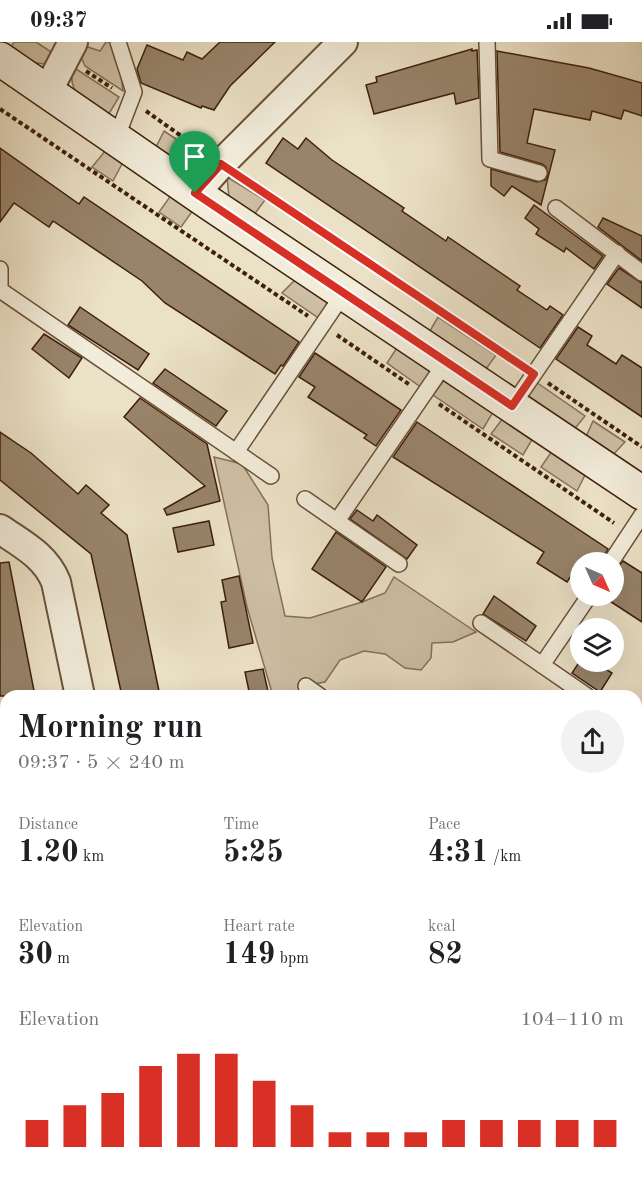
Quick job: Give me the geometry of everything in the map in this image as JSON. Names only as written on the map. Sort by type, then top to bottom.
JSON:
[{"type":"street","points":[[195,193],[343,42]]},
{"type":"street","points":[[47,92],[69,50]]},
{"type":"street","points":[[0,59],[195,193],[642,493]]},
{"type":"street","points":[[0,529],[41,557],[51,568],[79,690]]},
{"type":"lane","points":[[116,139],[134,92],[118,42]]},
{"type":"lane","points":[[488,42],[490,159],[539,173]]},
{"type":"lane","points":[[556,208],[642,273]]},
{"type":"lane","points":[[512,406],[617,253]]},
{"type":"lane","points":[[0,268],[0,290],[271,476]]},
{"type":"lane","points":[[236,452],[344,293]]},
{"type":"lane","points":[[337,521],[446,362]]},
{"type":"lane","points":[[305,500],[399,564]]},
{"type":"lane","points":[[618,552],[642,515]]},
{"type":"lane","points":[[542,665],[582,606]]},
{"type":"lane","points":[[481,623],[578,690]]},
{"type":"lane","points":[[306,686],[312,690]]},
{"type":"path","points":[[69,50],[132,101],[221,164],[642,447]]},
{"type":"shaded area","points":[[14,42],[36,42],[56,55],[44,64],[30,62],[10,49]]},
{"type":"shaded area","points":[[106,42],[111,42],[121,72],[123,91],[85,66],[81,57],[85,46],[100,51]]},
{"type":"shaded area","points":[[73,67],[119,97],[107,117],[75,91]]},
{"type":"shaded area","points":[[164,131],[208,160],[187,167],[168,158],[155,149]]},
{"type":"shaded area","points":[[106,150],[123,162],[113,181],[92,167]]},
{"type":"shaded area","points":[[227,177],[265,200],[253,216],[229,197]]},
{"type":"shaded area","points":[[172,194],[194,209],[181,227],[159,212]]},
{"type":"shaded area","points":[[296,279],[328,300],[320,319],[282,293]]},
{"type":"shaded area","points":[[438,317],[496,355],[484,372],[428,334]]},
{"type":"shaded area","points":[[398,346],[432,370],[422,388],[387,363]]},
{"type":"shaded area","points":[[445,379],[493,412],[483,429],[433,395]]},
{"type":"shaded area","points":[[536,382],[585,416],[573,431],[526,400]]},
{"type":"shaded area","points":[[503,418],[533,438],[523,455],[491,434]]},
{"type":"shaded area","points":[[593,421],[625,442],[611,457],[585,439]]},
{"type":"shaded area","points":[[552,451],[586,473],[577,491],[541,467]]},
{"type":"shaded area","points":[[214,457],[242,464],[268,505],[272,558],[285,616],[310,618],[362,602],[385,593],[394,577],[476,632],[453,642],[432,643],[431,658],[421,670],[405,668],[385,654],[364,651],[340,660],[325,682],[314,684],[311,690],[271,690],[247,607]]},
{"type":"building","points":[[220,42],[275,42],[230,86],[214,110],[202,106],[201,108],[141,83],[137,69],[147,45],[183,60],[187,52],[202,59]]},
{"type":"building","points":[[472,49],[472,51],[477,50],[479,98],[456,104],[454,93],[374,114],[366,85],[377,82],[376,77]]},
{"type":"building","points":[[497,51],[589,68],[642,83],[642,116],[624,110],[621,119],[592,111],[590,120],[534,109],[527,143],[555,150],[541,205],[512,186],[504,196],[491,186],[491,169],[537,182],[545,180],[548,175],[546,167],[542,164],[500,152]]},
{"type":"building","points":[[283,138],[298,149],[306,138],[332,160],[404,208],[402,211],[446,241],[448,237],[520,286],[517,290],[547,310],[550,306],[563,315],[540,348],[266,163]]},
{"type":"building","points":[[0,148],[79,204],[84,197],[299,342],[283,366],[281,365],[275,374],[165,303],[142,281],[53,221],[49,227],[14,203],[0,222]]},
{"type":"building","points":[[534,205],[603,256],[594,269],[566,248],[564,252],[536,234],[539,229],[525,218]]},
{"type":"building","points":[[603,218],[642,236],[642,261],[598,227]]},
{"type":"building","points":[[619,268],[642,283],[642,308],[607,284]]},
{"type":"building","points":[[80,307],[149,354],[138,370],[68,325]]},
{"type":"building","points":[[578,327],[592,336],[587,345],[616,364],[622,355],[642,368],[642,417],[556,359]]},
{"type":"building","points":[[44,334],[82,358],[69,378],[32,349]]},
{"type":"building","points":[[315,353],[401,410],[376,446],[364,438],[367,435],[308,397],[315,387],[299,377]]},
{"type":"building","points":[[165,369],[227,411],[216,426],[153,383]]},
{"type":"building","points":[[140,398],[207,444],[220,501],[167,515],[164,509],[205,486],[124,417]]},
{"type":"building","points":[[417,422],[608,549],[606,552],[570,552],[570,578],[567,582],[537,563],[544,552],[393,457]]},
{"type":"building","points":[[0,432],[31,453],[78,494],[86,485],[109,505],[101,513],[127,535],[159,690],[121,690],[91,554],[0,480]]},
{"type":"building","points":[[357,510],[373,521],[377,515],[417,545],[407,559],[350,519]]},
{"type":"building","points":[[209,521],[214,545],[178,552],[173,528]]},
{"type":"building","points":[[336,532],[386,567],[362,602],[312,569]]},
{"type":"building","points":[[9,562],[34,690],[0,690],[0,563]]},
{"type":"building","points":[[624,562],[642,573],[642,622],[617,606],[624,606]]},
{"type":"building","points":[[239,576],[253,643],[229,648],[221,602],[226,601],[222,580]]},
{"type":"building","points":[[494,596],[536,626],[526,641],[483,614]]},
{"type":"building","points":[[263,669],[268,690],[249,690],[245,672]]},
{"type":"building","points":[[573,672],[612,673],[601,690],[597,690]]},
{"type":"route","points":[[221,164],[534,374],[512,406],[195,193],[221,164]]}]
